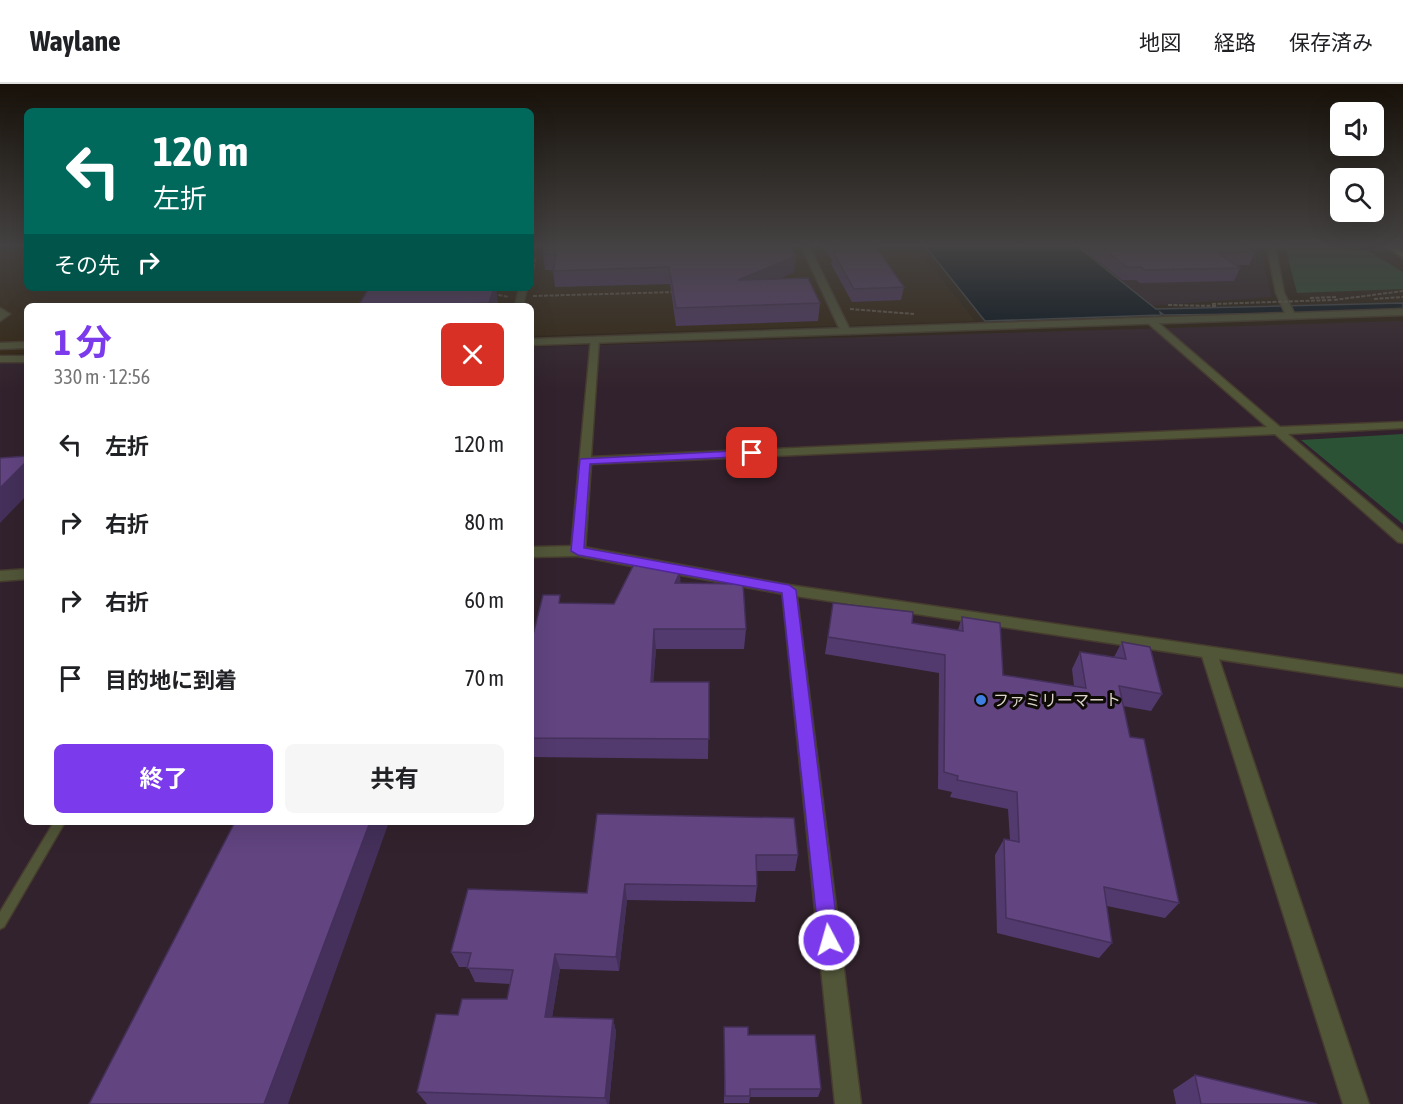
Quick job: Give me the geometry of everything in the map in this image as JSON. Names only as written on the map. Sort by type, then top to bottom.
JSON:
[{"type":"street","points":[[828,294],[846,332]]},
{"type":"street","points":[[1280,294],[1290,314]]},
{"type":"street","points":[[0,311],[5,314],[0,318]]},
{"type":"street","points":[[534,342],[1152,322],[1290,314],[1403,312]]},
{"type":"street","points":[[1152,322],[1403,539]]},
{"type":"street","points":[[578,551],[594,340]]},
{"type":"street","points":[[0,345],[24,345]]},
{"type":"street","points":[[0,359],[24,358]]},
{"type":"street","points":[[584,461],[1403,425]]},
{"type":"street","points":[[534,552],[578,551],[789,590],[1403,681]]},
{"type":"street","points":[[0,576],[24,574]]},
{"type":"street","points":[[789,590],[848,1104]]},
{"type":"street","points":[[1209,653],[1356,1104]]},
{"type":"lane","points":[[0,923],[58,825]]},
{"type":"path","points":[[492,294],[511,298]]},
{"type":"path","points":[[530,296],[604,294]]},
{"type":"path","points":[[1177,305],[1334,299],[1380,294]]},
{"type":"path","points":[[1334,299],[1311,298],[1358,296]]},
{"type":"shaded area","points":[[0,294],[953,294],[975,321],[534,336],[534,303],[24,303],[24,353],[0,354]]},
{"type":"shaded area","points":[[1136,294],[1271,294],[1272,297],[1151,306]]},
{"type":"shaded area","points":[[1403,321],[1403,1104],[0,1104],[0,363],[24,362],[24,825],[534,825],[534,347]]},
{"type":"green space","points":[[1403,434],[1403,524],[1301,440]]},
{"type":"water","points":[[963,294],[1137,294],[1156,309],[1403,303],[1403,312],[1164,315],[1160,312],[1161,315],[985,321]]},
{"type":"building","points":[[366,294],[492,294],[489,303],[360,303]]},
{"type":"building","points":[[674,294],[815,294],[820,303],[676,308]]},
{"type":"building","points":[[24,456],[24,464],[0,488],[0,458]]},
{"type":"building","points":[[634,564],[680,572],[675,583],[743,584],[746,629],[654,629],[651,682],[709,682],[709,739],[534,738],[534,631],[543,595],[560,595],[559,603],[614,604]]},
{"type":"building","points":[[833,603],[913,612],[912,623],[963,631],[962,617],[1000,623],[1003,675],[1086,688],[1080,652],[1126,659],[1122,642],[1150,647],[1162,694],[1119,686],[1130,737],[1144,739],[1179,903],[1104,887],[1112,943],[1006,918],[1004,839],[1019,842],[1017,792],[957,780],[958,776],[944,772],[945,655],[828,637]]},
{"type":"building","points":[[597,814],[794,818],[798,855],[756,855],[757,886],[625,884],[616,957],[555,954],[545,1017],[613,1019],[605,1098],[417,1092],[436,1014],[458,1015],[462,999],[507,999],[513,970],[467,968],[471,953],[451,952],[468,889],[587,893]]},
{"type":"building","points":[[233,825],[369,825],[264,1104],[89,1104]]},
{"type":"building","points":[[724,1027],[748,1027],[748,1035],[815,1035],[821,1089],[750,1089],[750,1096],[725,1096]]},
{"type":"building","points":[[1195,1075],[1317,1104],[1201,1104]]},
{"type":"place","name":"ファミリーマート","points":[[981,700]]},
{"type":"route","points":[[752,453],[584,461],[578,551],[789,590],[829,940]]}]
